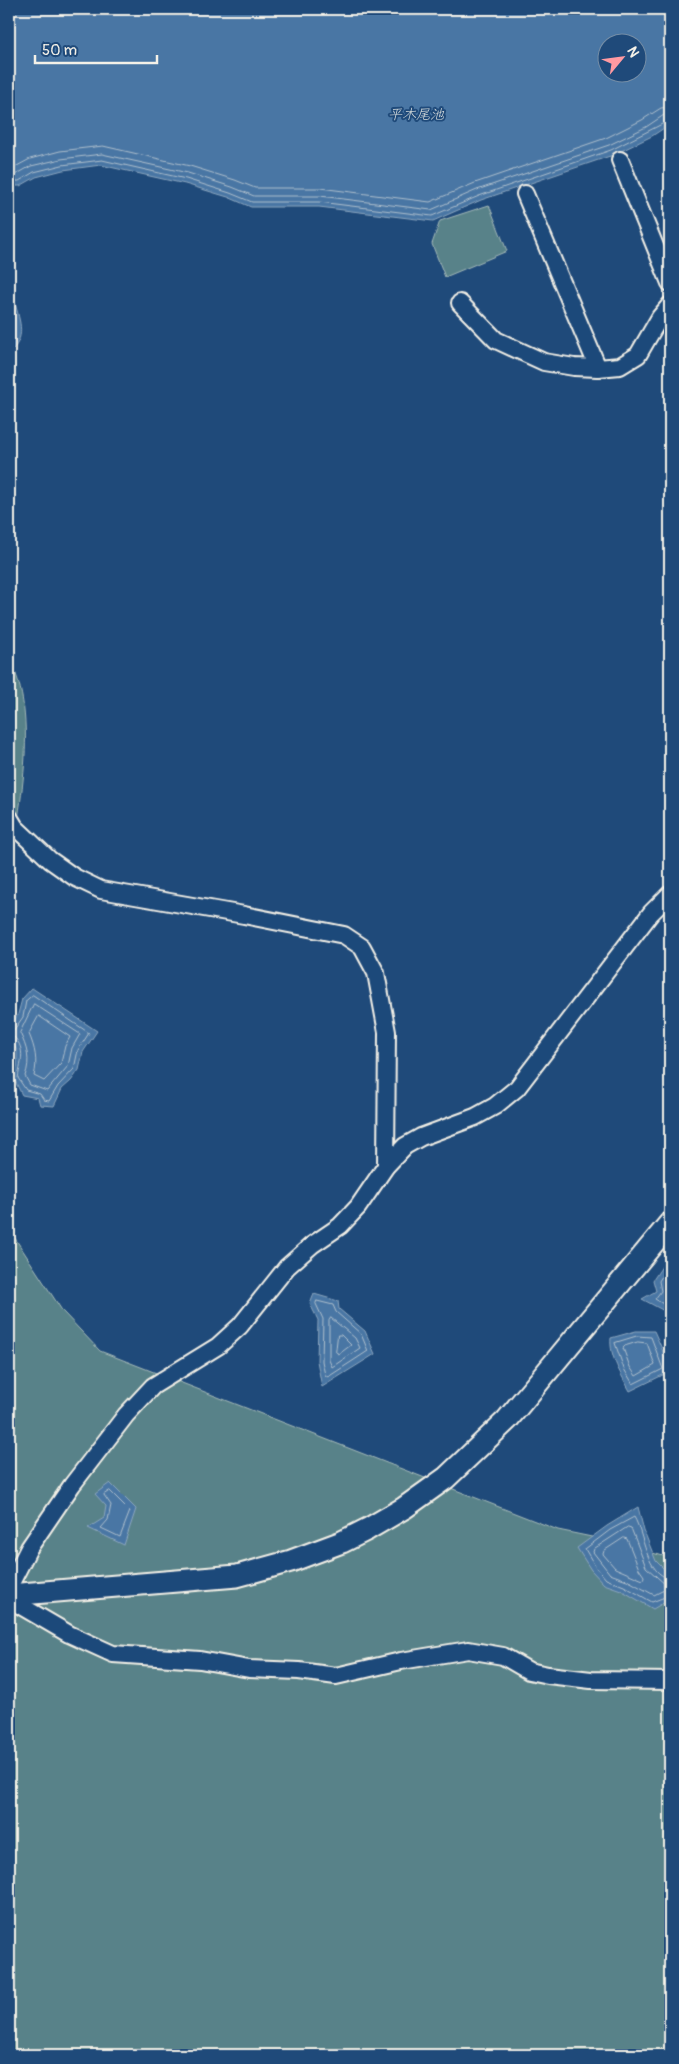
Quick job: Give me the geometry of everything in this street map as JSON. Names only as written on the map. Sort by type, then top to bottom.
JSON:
[{"type":"street","points":[[620,160],[670,283]]},
{"type":"street","points":[[525,194],[598,368]]},
{"type":"street","points":[[460,303],[496,340],[544,362],[574,368],[620,366],[638,355],[660,317],[670,305]]},
{"type":"street","points":[[9,817],[15,826],[50,860],[74,877],[101,890],[244,915],[335,934],[344,936],[362,947],[376,973],[387,1032],[386,1166]]},
{"type":"street","points":[[9,1587],[29,1548],[72,1485],[126,1414],[153,1386],[218,1346],[240,1326],[287,1268],[312,1245],[340,1226],[358,1207],[386,1166],[405,1146],[421,1137],[475,1117],[495,1106],[516,1088],[645,921],[670,894]]},
{"type":"street","points":[[9,1597],[237,1576],[291,1561],[342,1542],[368,1529],[404,1508],[446,1478],[500,1427],[670,1223]]},
{"type":"street","points":[[9,1597],[69,1634],[113,1654],[200,1660],[249,1669],[299,1671],[336,1676],[400,1661],[468,1650],[503,1656],[529,1671],[548,1675],[591,1680],[670,1681]]},
{"type":"green space","points":[[489,205],[507,251],[445,277],[432,244],[440,221]]},
{"type":"green space","points":[[9,659],[19,682],[24,708],[25,736],[21,795],[9,876]]},
{"type":"green space","points":[[9,1229],[63,1312],[100,1351],[558,1530],[611,1541],[670,1558],[670,2055],[9,2055]]},
{"type":"water","name":"平木尾池","points":[[9,9],[670,9],[670,124],[652,136],[613,155],[481,200],[433,221],[319,207],[251,207],[228,197],[185,184],[101,165],[63,170],[36,177],[20,186],[9,186]]},
{"type":"water","points":[[15,303],[21,330],[18,342],[9,353],[9,304]]},
{"type":"water","points":[[32,988],[97,1031],[83,1052],[79,1070],[62,1089],[54,1106],[40,1105],[38,1098],[22,1095],[15,1081],[9,1080],[9,1073],[13,1075],[17,1066],[17,1051],[9,1036],[9,1029],[18,1014],[22,999]]},
{"type":"water","points":[[670,1258],[670,1314],[642,1299],[656,1291],[653,1280],[667,1259]]},
{"type":"water","points":[[314,1294],[338,1301],[339,1309],[365,1331],[375,1354],[322,1387],[317,1361],[318,1320],[310,1304]]},
{"type":"water","points":[[636,1331],[654,1331],[669,1372],[630,1391],[614,1359],[611,1338]]},
{"type":"water","points":[[110,1483],[136,1509],[124,1545],[88,1528],[104,1518],[106,1506],[95,1494]]},
{"type":"water","points":[[638,1507],[644,1531],[656,1561],[670,1575],[670,1599],[653,1609],[621,1590],[604,1584],[591,1570],[577,1548],[607,1526]]}]
